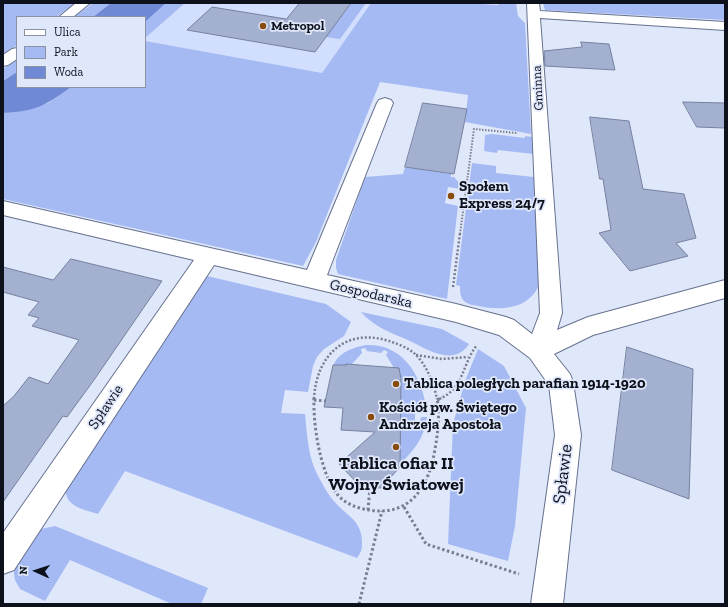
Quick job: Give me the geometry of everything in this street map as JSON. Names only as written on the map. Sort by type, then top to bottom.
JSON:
[{"type":"street","points":[[66,16],[84,3]]},
{"type":"street","name":"Gminna","points":[[538,351],[551,313],[534,8],[725,26]]},
{"type":"street","points":[[3,62],[16,53]]},
{"type":"street","points":[[314,280],[385,103]]},
{"type":"street","name":"Gospodarska","points":[[3,208],[209,255],[506,327],[538,351]]},
{"type":"street","name":"Spławie","points":[[3,559],[209,255]]},
{"type":"street","points":[[538,351],[588,327],[725,289]]},
{"type":"street","name":"Spławie","points":[[538,351],[561,382],[568,435],[547,604]]},
{"type":"path","points":[[456,314],[459,298],[452,286],[474,129],[541,136]]},
{"type":"path","points":[[416,355],[429,373],[437,400],[436,446],[430,475],[418,494],[404,506],[394,510],[368,510],[352,505],[340,497],[330,482],[315,436],[312,412],[319,369],[329,355],[340,345],[354,338],[373,337],[388,340],[416,355],[442,360],[455,360],[468,357]]},
{"type":"path","points":[[437,400],[448,396],[455,390],[462,378],[468,357],[480,341]]},
{"type":"path","points":[[314,400],[326,401]]},
{"type":"path","points":[[368,510],[370,487]]},
{"type":"path","points":[[404,506],[426,544],[518,574]]},
{"type":"path","points":[[359,604],[382,511]]},
{"type":"shaded area","points":[[104,3],[371,3],[322,73],[146,45],[146,16],[85,16]]},
{"type":"green space","points":[[3,3],[76,3],[57,16],[16,16],[16,46],[3,55]]},
{"type":"green space","points":[[93,3],[111,3],[94,16],[75,16]]},
{"type":"green space","points":[[166,3],[185,3],[146,37],[146,21]]},
{"type":"green space","points":[[351,3],[366,3],[340,39],[325,37]]},
{"type":"green space","points":[[371,3],[465,3],[498,5],[499,3],[516,3],[518,16],[525,23],[531,134],[465,122],[468,95],[380,82],[316,242],[303,266],[3,199],[3,113],[48,103],[70,88],[146,88],[146,41],[322,73]]},
{"type":"green space","points":[[543,3],[725,3],[725,20],[545,10]]},
{"type":"green space","points":[[16,60],[16,73],[3,81],[3,69]]},
{"type":"green space","points":[[492,134],[525,138],[525,136],[532,137],[533,154],[498,150],[497,153],[484,151],[485,135]]},
{"type":"green space","points":[[472,163],[496,166],[496,173],[534,177],[539,285],[534,293],[521,304],[505,308],[487,308],[469,304],[462,298],[460,286],[456,285]]},
{"type":"green space","points":[[405,167],[451,174],[451,177],[454,177],[461,185],[461,189],[448,187],[445,203],[458,206],[447,299],[338,274],[336,268],[336,260],[365,177],[403,174]]},
{"type":"green space","points":[[207,276],[326,304],[351,322],[344,336],[324,349],[317,357],[313,366],[308,392],[285,390],[281,413],[305,414],[310,452],[317,474],[331,497],[352,518],[359,528],[362,546],[361,552],[357,558],[125,471],[98,514],[76,506],[68,499],[65,488]]},
{"type":"green space","points":[[361,312],[442,329],[469,344],[463,351],[456,355],[439,354],[383,329]]},
{"type":"green space","points":[[366,345],[380,346],[392,350],[402,357],[417,377],[422,389],[427,414],[421,413],[420,407],[415,407],[415,421],[420,422],[421,417],[427,417],[424,431],[418,444],[399,465],[396,432],[401,432],[401,428],[396,428],[399,368],[394,368],[386,355],[388,352],[384,350],[381,353],[367,351],[365,348],[361,349],[362,353],[352,364],[346,364],[345,366],[333,366],[339,357],[346,351]]},
{"type":"green space","points":[[478,349],[504,366],[526,408],[515,526],[508,561],[448,544],[453,424],[465,381]]},
{"type":"green space","points":[[55,526],[208,588],[201,604],[172,604],[70,560],[45,601],[20,589],[15,580],[14,568],[41,529]]},
{"type":"water","points":[[111,3],[166,3],[146,21],[146,16],[94,16]]},
{"type":"water","points":[[16,73],[16,88],[70,88],[54,99],[40,106],[24,111],[3,113],[3,81]]},
{"type":"building","name":"Metropol","points":[[300,3],[351,3],[315,52],[187,30],[212,7],[286,19]]},
{"type":"building","points":[[581,42],[609,44],[615,70],[545,66],[544,51],[582,47]]},
{"type":"building","points":[[683,102],[725,103],[725,128],[697,127]]},
{"type":"building","points":[[423,103],[467,109],[454,174],[405,167]]},
{"type":"building","points":[[590,117],[629,121],[643,189],[684,194],[696,238],[676,243],[688,256],[630,271],[599,233],[611,230],[603,179],[600,179]]},
{"type":"building","points":[[71,259],[162,281],[94,380],[67,417],[63,416],[3,502],[3,406],[14,396],[29,377],[48,384],[79,340],[32,326],[39,318],[28,315],[39,302],[3,292],[3,267],[53,280]]},
{"type":"building","points":[[627,347],[693,369],[689,499],[612,470]]},
{"type":"building","name":"Kościół pw. Świętego Andrzeja Apostoła","points":[[346,364],[399,368],[401,379],[400,467],[381,488],[361,487],[339,464],[375,432],[341,430],[343,408],[324,407],[333,365]]},
{"type":"place","name":"Metropol","points":[[263,26]]},
{"type":"place","name":"Społem Express 24/7","points":[[451,196]]},
{"type":"place","name":"Tablica poległych parafian 1914-1920","points":[[396,384]]},
{"type":"place","name":"Kościół pw. Świętego Andrzeja Apostoła","points":[[371,417]]},
{"type":"place","name":"Tablica ofiar II Wojny Światowej","points":[[396,447]]}]
